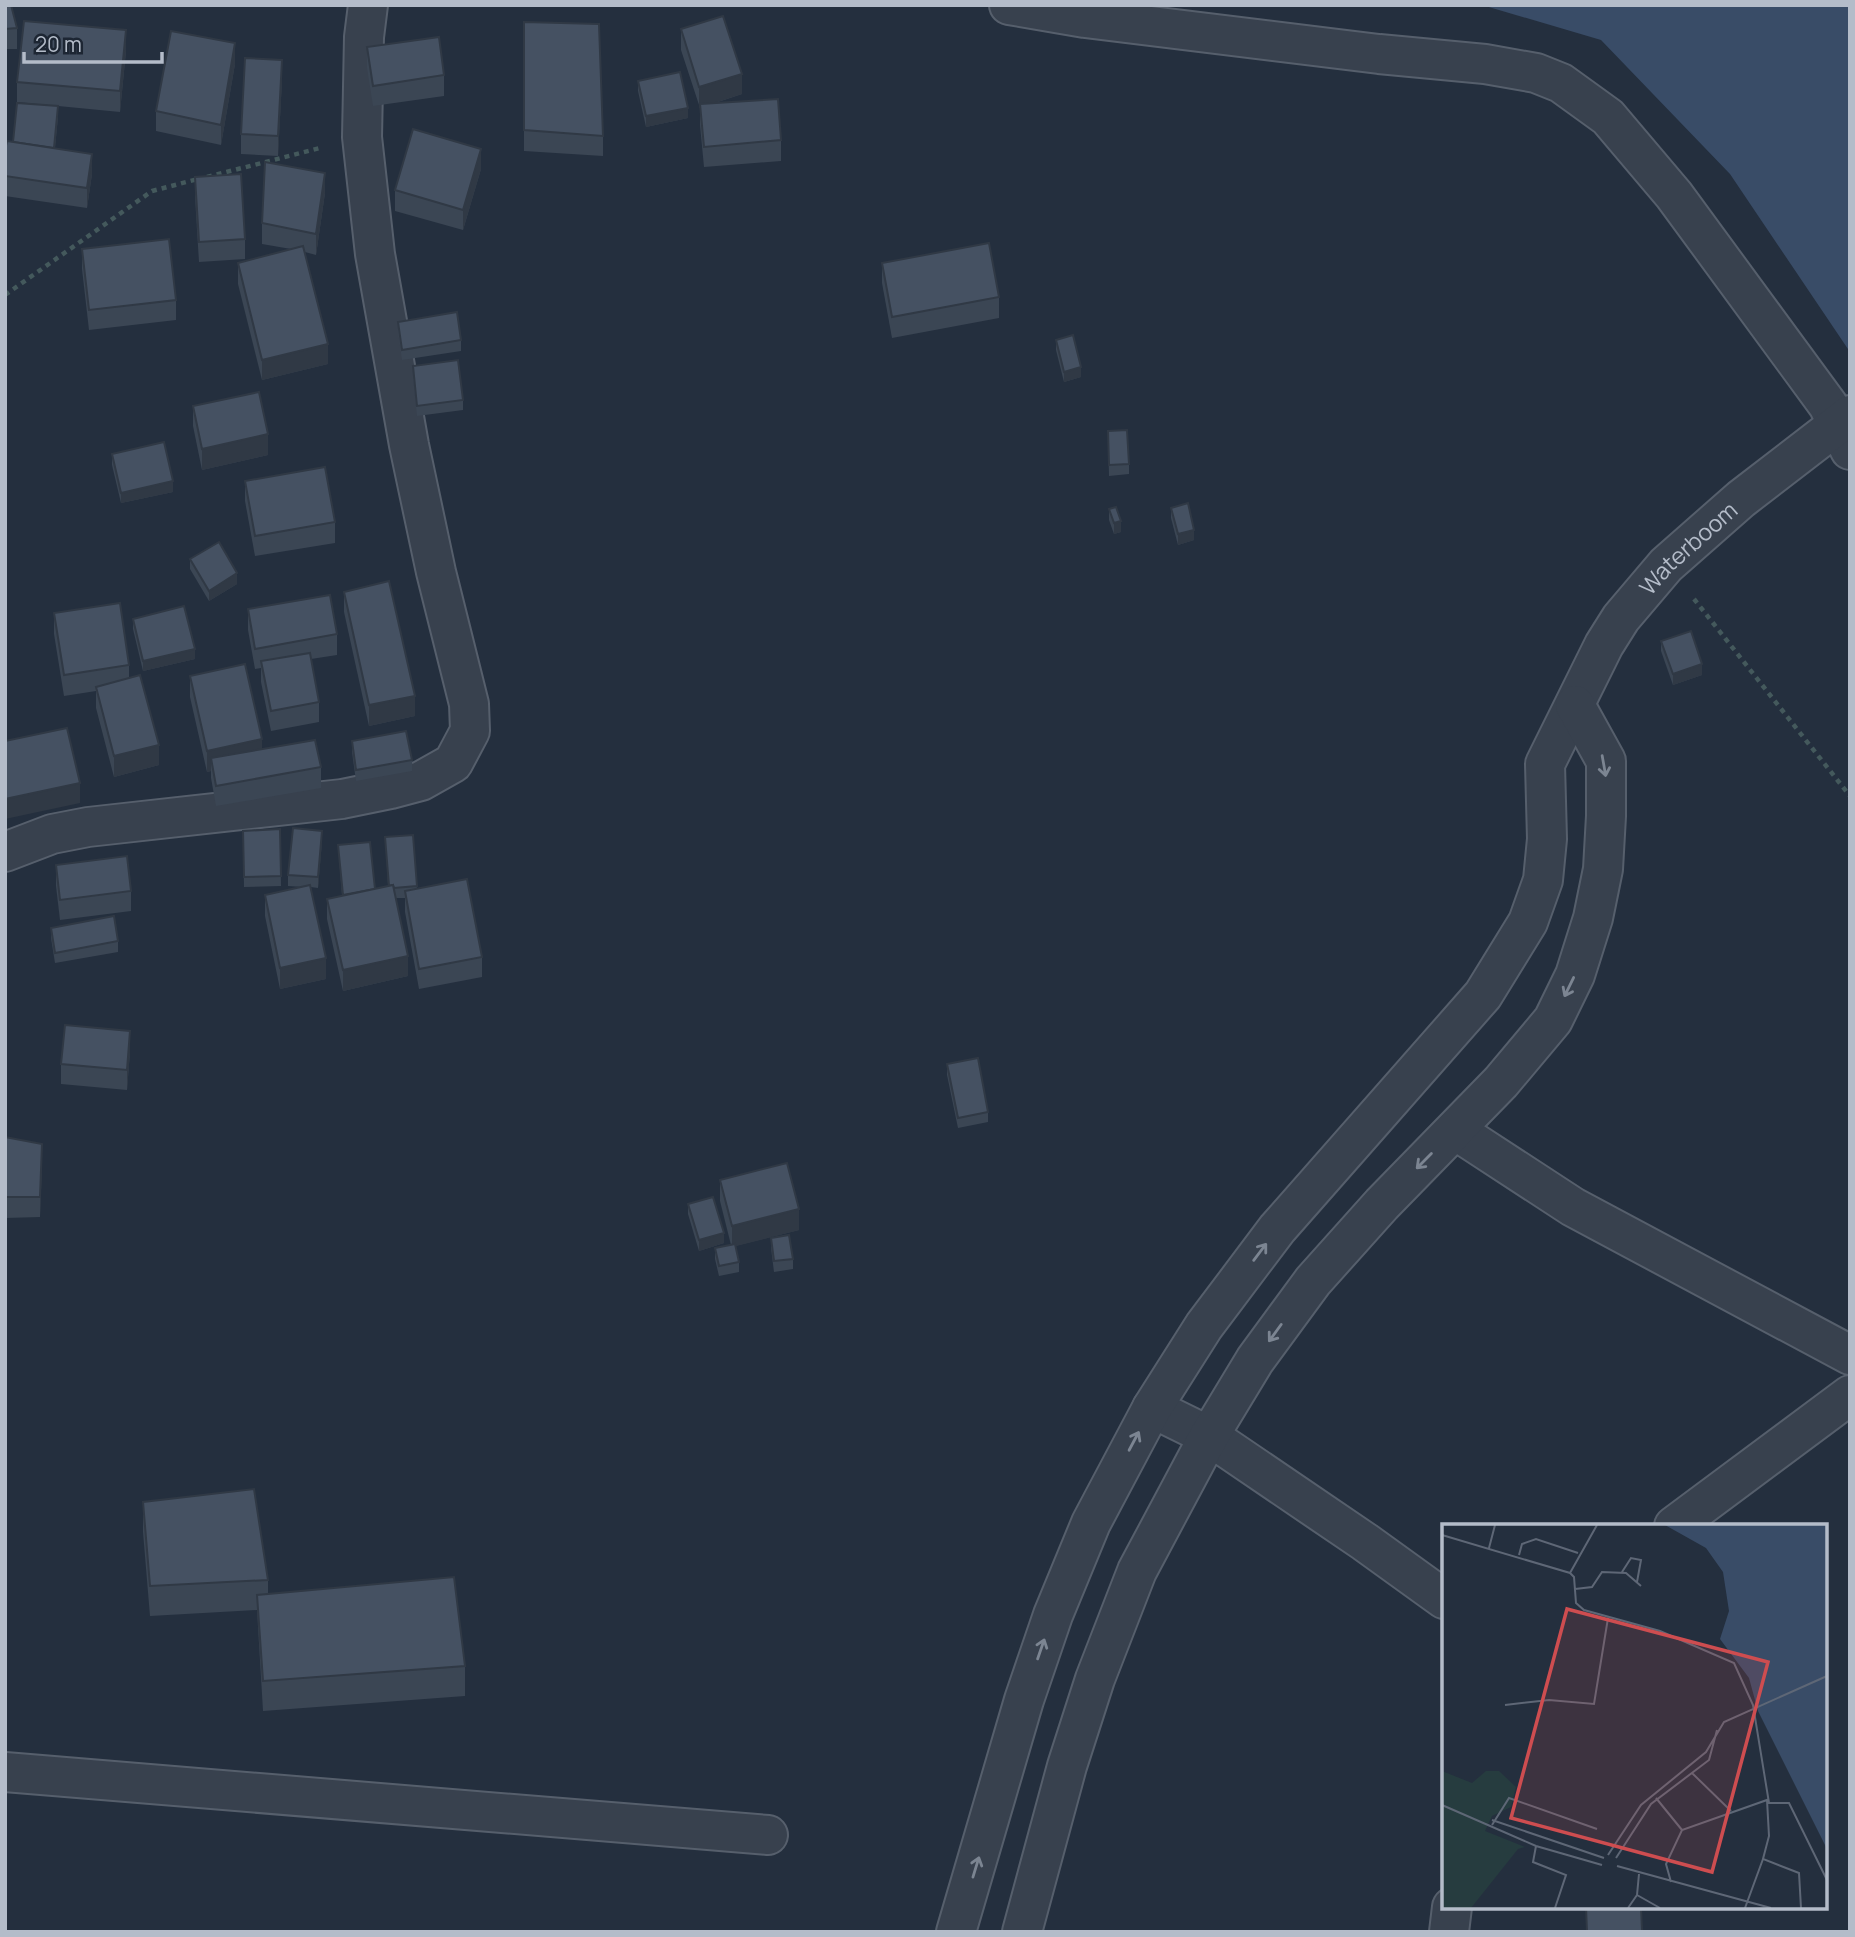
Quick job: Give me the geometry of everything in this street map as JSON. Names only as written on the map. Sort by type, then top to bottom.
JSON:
[{"type":"street","points":[[5,852],[51,834],[88,827],[342,799],[391,789],[421,780],[453,763],[470,731],[469,704],[436,572],[401,407],[375,254],[362,137],[364,37],[368,5]]},
{"type":"street","points":[[1009,5],[1085,18],[1352,51],[1485,64],[1536,73],[1561,83],[1608,117],[1639,152],[1846,430]]},
{"type":"street","name":"Waterboom","points":[[956,1932],[1024,1700],[1053,1615],[1091,1523],[1152,1408],[1204,1326],[1277,1229],[1483,995],[1528,922],[1543,880],[1547,839],[1545,764],[1604,645],[1621,618],[1666,565],[1741,499],[1846,430]]},
{"type":"street","points":[[1022,1932],[1067,1766],[1095,1679],[1137,1571],[1209,1436],[1255,1360],[1312,1281],[1382,1204],[1501,1082],[1553,1020],[1575,975],[1593,918],[1603,869],[1606,816],[1605,761],[1575,705]]},
{"type":"street","points":[[1455,1130],[1573,1207],[1850,1355]]},
{"type":"street","points":[[1677,1524],[1850,1395]]},
{"type":"street","points":[[1152,1408],[1209,1436],[1442,1598]]},
{"type":"street","points":[[5,1772],[768,1835]]},
{"type":"street","points":[[1448,1932],[1452,1909]]},
{"type":"path","points":[[5,295],[152,191],[362,137]]},
{"type":"path","points":[[1666,565],[1850,796]]},
{"type":"water","points":[[1482,5],[1850,5],[1850,352],[1730,174],[1601,40]]},
{"type":"building","points":[[5,5],[11,5],[17,28],[5,29]]},
{"type":"building","points":[[723,16],[742,74],[699,87],[681,29]]},
{"type":"building","points":[[24,21],[126,30],[120,91],[17,82]]},
{"type":"building","points":[[524,22],[599,24],[603,136],[524,130]]},
{"type":"building","points":[[171,31],[235,43],[221,125],[156,111]]},
{"type":"building","points":[[439,37],[444,75],[373,86],[367,47]]},
{"type":"building","points":[[245,58],[282,60],[278,136],[241,134]]},
{"type":"building","points":[[680,72],[688,108],[646,116],[638,81]]},
{"type":"building","points":[[778,99],[781,140],[704,147],[700,104]]},
{"type":"building","points":[[17,103],[58,106],[54,148],[13,142]]},
{"type":"building","points":[[413,129],[481,149],[463,210],[395,190]]},
{"type":"building","points":[[7,141],[92,154],[87,188],[5,176]]},
{"type":"building","points":[[265,162],[325,173],[316,234],[262,223]]},
{"type":"building","points":[[241,174],[245,239],[199,242],[195,177]]},
{"type":"building","points":[[169,239],[176,300],[89,310],[82,249]]},
{"type":"building","points":[[989,243],[999,297],[892,317],[882,263]]},
{"type":"building","points":[[303,246],[328,344],[262,360],[238,263]]},
{"type":"building","points":[[457,312],[461,340],[402,350],[398,322]]},
{"type":"building","points":[[1073,335],[1081,367],[1064,372],[1056,340]]},
{"type":"building","points":[[458,360],[463,400],[417,406],[413,366]]},
{"type":"building","points":[[259,392],[268,434],[202,449],[193,406]]},
{"type":"building","points":[[1127,430],[1129,464],[1109,465],[1108,431]]},
{"type":"building","points":[[164,442],[173,481],[121,493],[112,454]]},
{"type":"building","points":[[325,467],[335,522],[255,536],[245,481]]},
{"type":"building","points":[[1188,503],[1194,530],[1178,534],[1171,508]]},
{"type":"building","points":[[1116,507],[1121,521],[1114,523],[1109,509]]},
{"type":"building","points":[[219,542],[237,573],[209,591],[190,559]]},
{"type":"building","points":[[389,581],[415,696],[369,705],[344,592]]},
{"type":"building","points":[[330,595],[337,634],[255,649],[248,609]]},
{"type":"building","points":[[120,603],[129,665],[64,675],[54,613]]},
{"type":"building","points":[[184,606],[195,649],[143,661],[133,619]]},
{"type":"building","points":[[1691,631],[1702,664],[1673,674],[1661,641]]},
{"type":"building","points":[[310,653],[319,702],[271,711],[261,661]]},
{"type":"building","points":[[245,664],[262,739],[207,751],[190,676]]},
{"type":"building","points":[[140,675],[159,745],[114,756],[96,687]]},
{"type":"building","points":[[67,728],[80,783],[5,799],[5,741]]},
{"type":"building","points":[[406,731],[412,760],[356,770],[352,741]]},
{"type":"building","points":[[315,740],[321,767],[216,786],[211,758]]},
{"type":"building","points":[[293,828],[322,831],[318,877],[288,875]]},
{"type":"building","points":[[280,829],[281,876],[244,877],[243,831]]},
{"type":"building","points":[[413,835],[417,886],[389,886],[385,837]]},
{"type":"building","points":[[370,842],[375,889],[343,895],[338,845]]},
{"type":"building","points":[[127,856],[131,891],[60,900],[56,865]]},
{"type":"building","points":[[467,879],[482,957],[419,969],[405,891]]},
{"type":"building","points":[[310,885],[326,958],[280,968],[265,895]]},
{"type":"building","points":[[393,885],[408,956],[343,970],[327,899]]},
{"type":"building","points":[[114,916],[118,941],[55,953],[51,928]]},
{"type":"building","points":[[65,1025],[130,1031],[127,1070],[61,1064]]},
{"type":"building","points":[[978,1058],[988,1112],[958,1118],[947,1064]]},
{"type":"building","points":[[5,1137],[42,1144],[40,1197],[5,1197]]},
{"type":"building","points":[[787,1163],[799,1209],[732,1226],[720,1180]]},
{"type":"building","points":[[713,1197],[724,1233],[699,1240],[688,1204]]},
{"type":"building","points":[[789,1235],[793,1259],[774,1261],[771,1238]]},
{"type":"building","points":[[735,1244],[739,1262],[719,1266],[715,1248]]},
{"type":"building","points":[[254,1489],[268,1580],[150,1586],[143,1502]]},
{"type":"building","points":[[454,1577],[465,1666],[263,1681],[257,1595]]},
{"type":"building","points":[[1586,1909],[1641,1909],[1642,1932],[1587,1932]]}]
